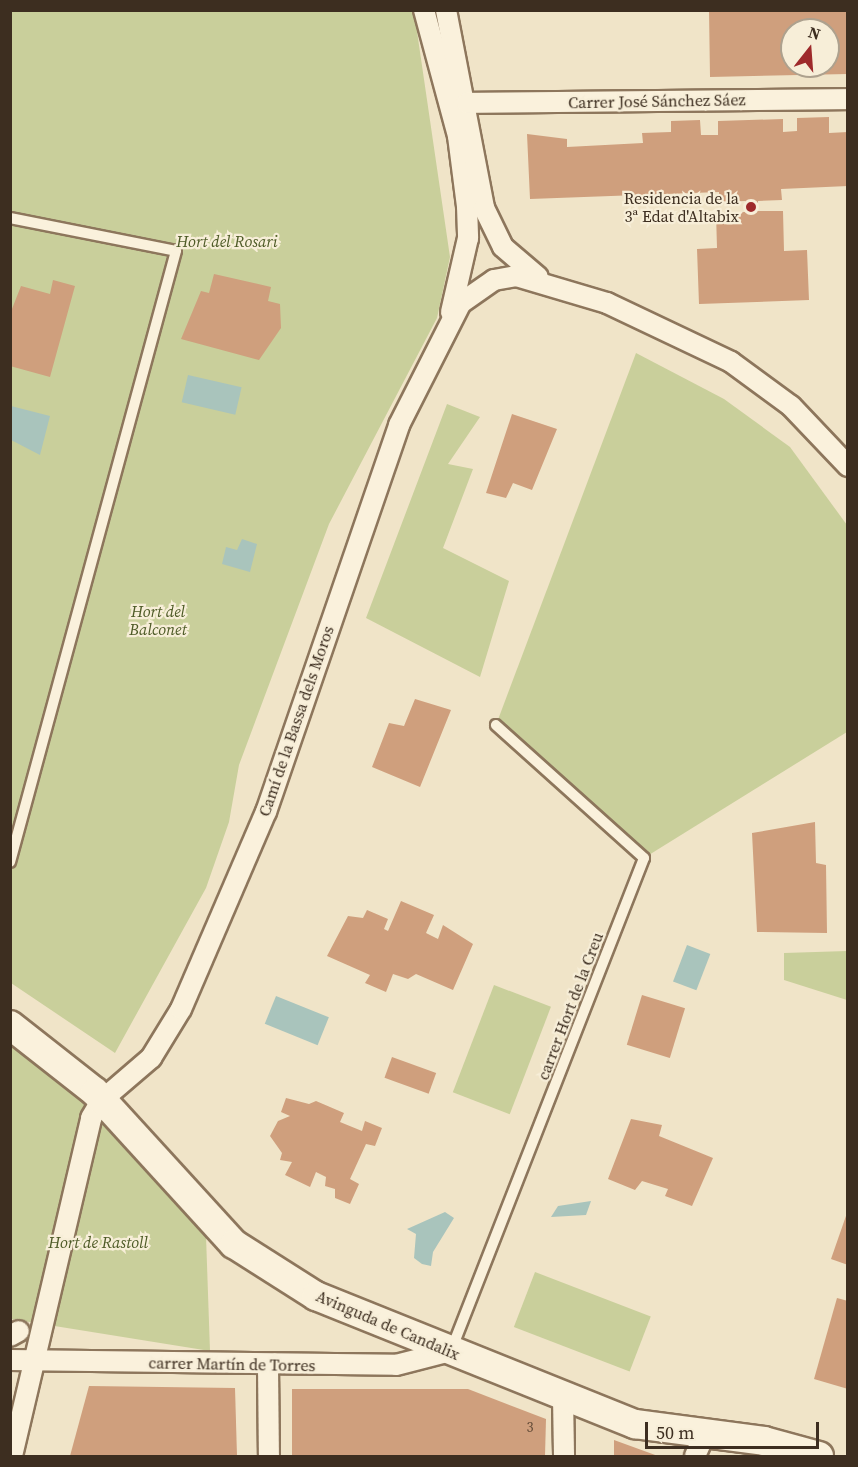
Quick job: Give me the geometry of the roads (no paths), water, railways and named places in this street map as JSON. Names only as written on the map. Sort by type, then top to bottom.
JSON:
[{"type":"main road","name":"Avinguda de Candalix","points":[[10,1025],[102,1100],[234,1244],[316,1296],[635,1424],[700,1445],[819,1456]]},
{"type":"street","name":"Camí de la Bassa dels Moros","points":[[102,1100],[151,1058],[181,1009],[266,812],[399,426],[450,318],[468,238],[467,206],[458,136],[424,10]]},
{"type":"street","points":[[446,10],[492,229],[517,262],[543,280],[607,303],[731,362],[791,406],[848,466]]},
{"type":"street","name":"Carrer José Sánchez Sáez","points":[[467,103],[848,99]]},
{"type":"street","name":"Camí de la Bassa dels Moros","points":[[450,318],[472,292],[494,280],[543,280]]},
{"type":"street","points":[[12,1456],[80,1148],[102,1100]]},
{"type":"street","name":"carrer Martín de Torres","points":[[10,1360],[268,1366],[396,1365],[451,1351]]},
{"type":"street","points":[[268,1366],[269,1456]]},
{"type":"street","points":[[563,1396],[564,1456]]},
{"type":"lane","points":[[10,218],[176,251],[10,862]]},
{"type":"lane","name":"carrer Hort de la Creu","points":[[451,1351],[644,858],[496,725]]},
{"type":"water","points":[[188,375],[242,387],[235,415],[182,402]]},
{"type":"water","points":[[11,406],[50,416],[40,455],[11,440]]},
{"type":"water","points":[[242,539],[257,544],[250,572],[222,564],[226,547],[237,550]]},
{"type":"water","points":[[687,945],[710,954],[696,990],[673,981]]},
{"type":"water","points":[[276,996],[329,1017],[318,1045],[265,1024]]},
{"type":"water","points":[[591,1201],[586,1215],[551,1217],[558,1206]]},
{"type":"water","points":[[445,1212],[454,1218],[433,1252],[431,1266],[422,1264],[414,1258],[416,1234],[407,1229]]},
{"type":"place","name":"Residencia de la 3ª Edat d'Altabix","points":[[751,207]]},
{"type":"park label","name":"Hort del Rosari","points":[[227,241]]},
{"type":"park label","name":"Hort del Balconet","points":[[158,620]]},
{"type":"park label","name":"Hort de Rastoll","points":[[98,1242]]}]
